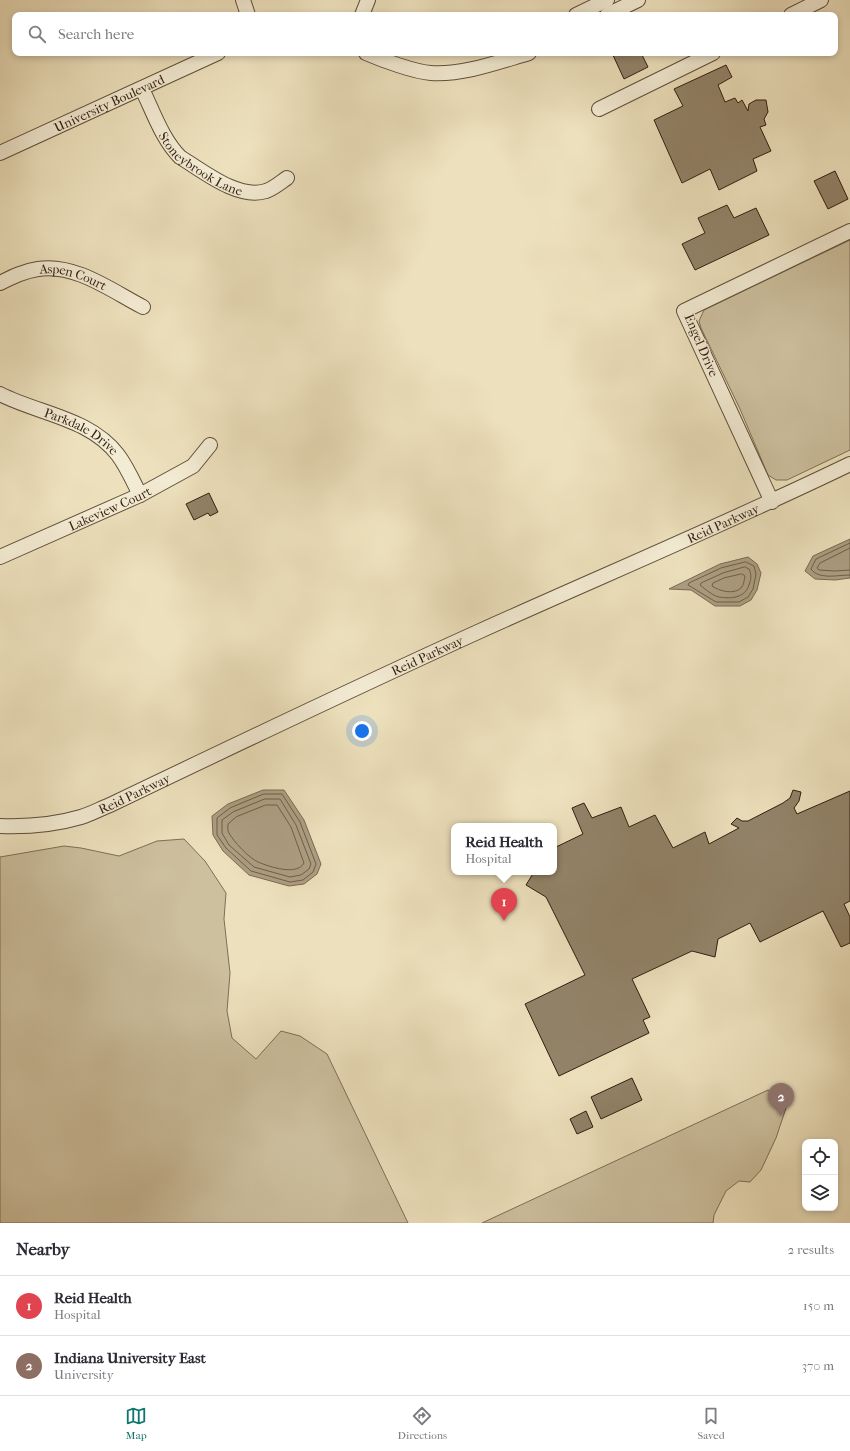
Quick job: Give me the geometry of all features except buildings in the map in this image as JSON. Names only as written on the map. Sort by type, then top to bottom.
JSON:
[{"type":"street","points":[[243,0],[247,12]]},
{"type":"street","points":[[363,12],[368,0]]},
{"type":"street","points":[[582,12],[607,0]]},
{"type":"street","points":[[613,12],[638,0]]},
{"type":"street","points":[[797,12],[821,0]]},
{"type":"street","name":"University Boulevard","points":[[0,153],[211,56]]},
{"type":"street","points":[[375,56],[430,73],[445,73],[472,69],[519,56]]},
{"type":"street","points":[[486,65],[500,56]]},
{"type":"street","points":[[599,109],[707,56]]},
{"type":"street","name":"Stoneybrook Lane","points":[[142,88],[164,136],[180,157],[231,188],[241,191],[253,193],[267,191],[287,178]]},
{"type":"street","name":"Engel Drive","points":[[772,502],[684,311],[850,231]]},
{"type":"street","name":"Aspen Court","points":[[0,283],[23,272],[37,269],[50,268],[65,270],[83,276],[144,307]]},
{"type":"street","name":"Parkdale Drive","points":[[0,394],[14,401],[80,425],[94,433],[117,453],[126,466],[140,495]]},
{"type":"street","name":"Lakeview Court","points":[[0,557],[140,495],[192,466],[210,445]]},
{"type":"street","name":"Reid Parkway","points":[[0,826],[28,826],[46,824],[82,816],[110,805],[296,716],[480,631],[772,502],[850,464]]},
{"type":"shaded area","points":[[850,240],[850,450],[787,480],[776,480],[768,475],[740,409],[699,321],[704,310]]},
{"type":"shaded area","points":[[184,839],[205,861],[226,893],[224,919],[230,973],[227,1011],[232,1038],[256,1059],[281,1031],[300,1036],[327,1054],[408,1223],[0,1223],[0,857],[64,846],[119,856],[157,841]]},
{"type":"shaded area","points":[[768,1090],[776,1097],[785,1096],[787,1105],[776,1138],[761,1170],[750,1182],[739,1181],[726,1191],[714,1215],[713,1223],[482,1223]]},
{"type":"water","points":[[850,539],[850,578],[835,580],[815,579],[805,571],[813,556]]},
{"type":"water","points":[[748,557],[757,564],[761,573],[757,590],[751,600],[740,606],[715,606],[691,590],[669,589],[720,564]]},
{"type":"water","points":[[263,790],[284,790],[304,820],[321,864],[317,874],[304,884],[289,886],[249,875],[223,851],[213,835],[212,816],[228,804]]},
{"type":"place","name":"Reid Health","points":[[504,921]]},
{"type":"place","name":"Indiana University East","points":[[781,1116]]}]
